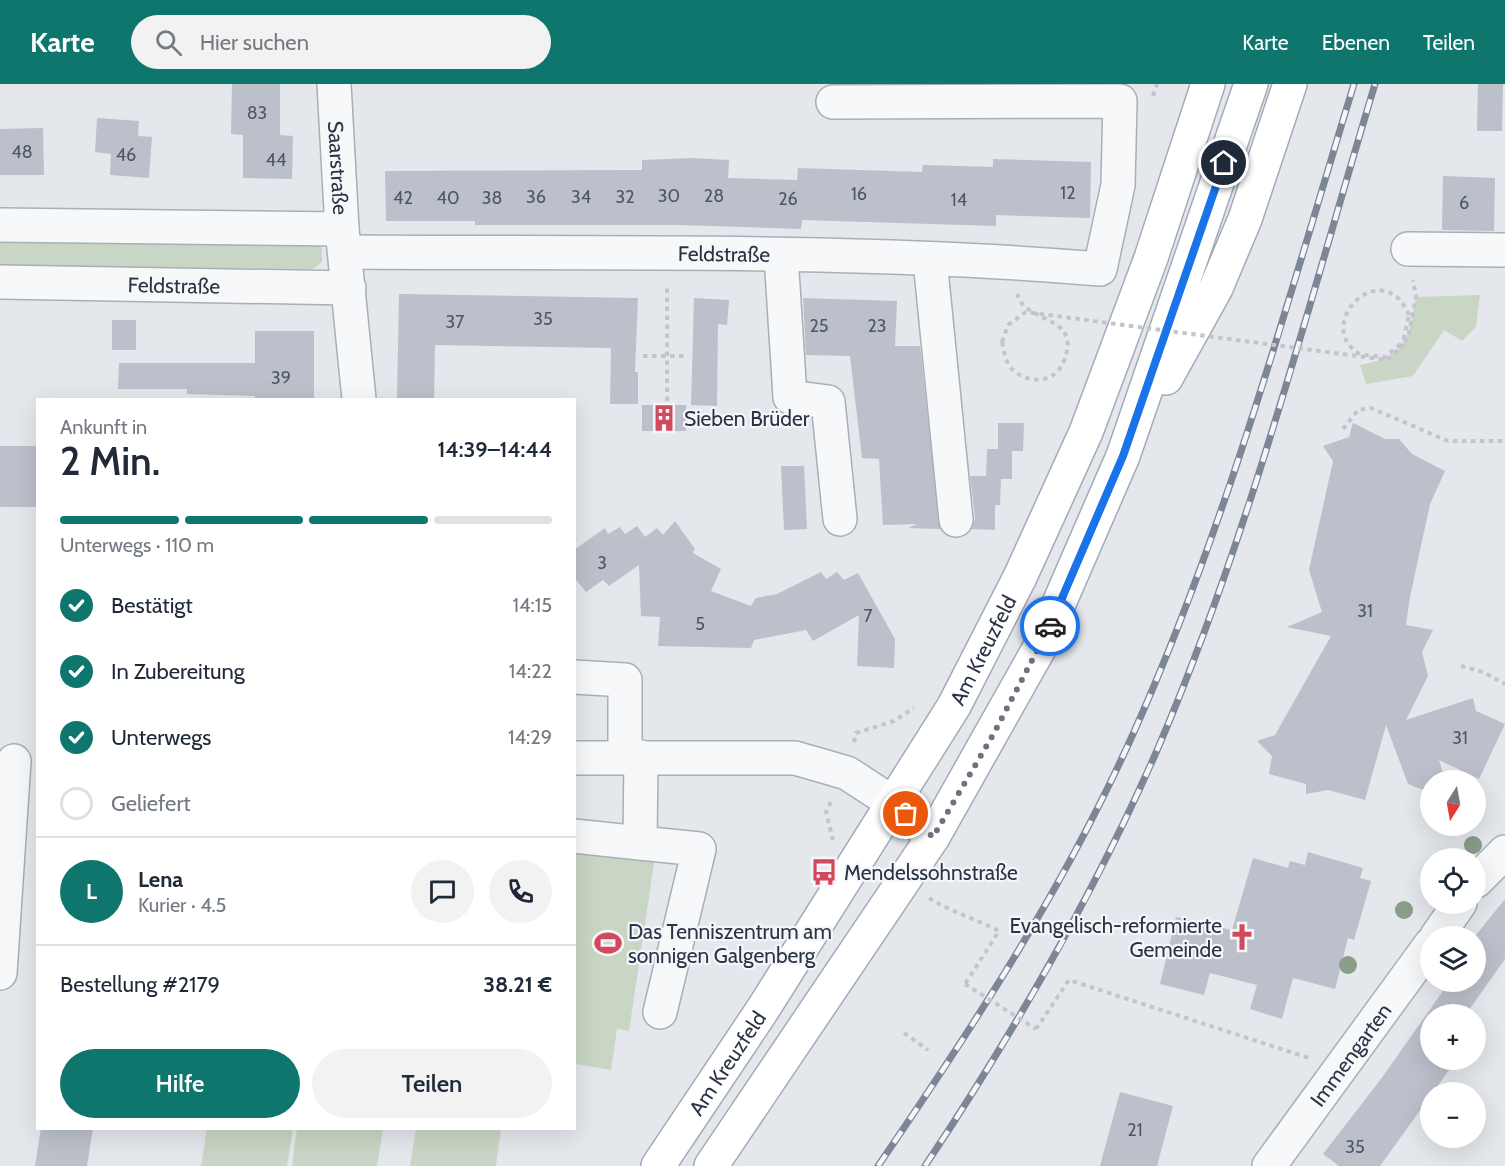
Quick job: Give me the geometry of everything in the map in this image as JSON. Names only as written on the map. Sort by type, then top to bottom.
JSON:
[{"type":"main road","name":"Am Kreuzfeld","points":[[658,1166],[763,1010],[954,706],[1020,577],[1086,432],[1151,258],[1208,84]]},
{"type":"main road","points":[[711,1166],[933,837],[1040,647],[1123,456],[1251,84]]},
{"type":"main road","points":[[1123,456],[1216,288],[1245,219],[1290,84]]},
{"type":"street","name":"Saarstraße","points":[[334,84],[344,241],[359,398]]},
{"type":"street","name":"Feldstraße","points":[[0,225],[668,254],[998,261],[1100,269],[1118,185],[1120,101],[833,102]]},
{"type":"street","points":[[1408,249],[1505,250]]},
{"type":"street","points":[[781,255],[790,397],[828,402],[840,519]]},
{"type":"street","points":[[930,260],[956,520]]},
{"type":"street","name":"Feldstraße","points":[[0,282],[349,288]]},
{"type":"street","points":[[576,677],[625,680],[640,843]]},
{"type":"street","points":[[576,758],[795,758],[847,773],[893,803],[933,837]]},
{"type":"street","points":[[0,973],[17,761]]},
{"type":"street","points":[[576,836],[699,849],[660,1012]]},
{"type":"street","points":[[1486,871],[1505,852]]},
{"type":"street","name":"Immengarten","points":[[1269,1166],[1420,959]]},
{"type":"path","points":[[998,261],[1024,306],[1057,322],[1065,333],[1067,347],[1060,371],[1049,378],[1037,380],[1023,377],[1012,368],[1005,358],[1002,342],[1008,325],[1026,312],[1387,360],[1402,346],[1410,315],[1405,304],[1390,292],[1369,291],[1355,299],[1344,318],[1345,338],[1359,353],[1385,357],[1408,338],[1416,297],[1408,249]]},
{"type":"path","points":[[667,401],[668,254]]},
{"type":"path","points":[[643,356],[688,356]]},
{"type":"path","points":[[1343,429],[1358,410],[1364,408],[1399,420],[1423,432],[1460,443],[1505,441]]},
{"type":"path","points":[[1461,666],[1483,672],[1505,684]]},
{"type":"path","points":[[978,920],[999,931],[965,984],[1036,1029],[1069,980],[1341,1068]]},
{"type":"path","points":[[904,1033],[928,1050]]},
{"type":"green space","points":[[0,239],[317,241],[322,249],[322,262],[313,269],[0,266]]},
{"type":"green space","points":[[1480,295],[1476,327],[1462,341],[1444,330],[1413,376],[1366,384],[1360,365],[1388,357],[1403,344],[1411,324],[1416,297]]},
{"type":"green space","name":"Das Tenniszentrum am sonnigen Galgenberg","points":[[576,845],[655,857],[629,1031],[617,1029],[611,1070],[576,1064]]},
{"type":"green space","points":[[207,1130],[293,1130],[287,1166],[201,1166]]},
{"type":"green space","points":[[297,1130],[383,1130],[377,1166],[292,1166]]},
{"type":"green space","points":[[416,1130],[501,1130],[496,1166],[410,1166]]},
{"type":"building","points":[[232,84],[280,84],[280,135],[293,136],[292,179],[243,178],[243,135],[231,134]]},
{"type":"building","points":[[1478,84],[1503,84],[1502,131],[1477,131]]},
{"type":"building","points":[[97,118],[139,121],[138,136],[152,137],[149,178],[110,175],[111,154],[95,152]]},
{"type":"building","points":[[43,128],[44,175],[0,175],[0,129]]},
{"type":"building","points":[[692,158],[729,160],[728,178],[797,180],[798,168],[922,172],[923,165],[993,167],[993,159],[1091,162],[1090,218],[996,215],[996,226],[802,220],[801,229],[680,225],[475,225],[475,221],[386,221],[385,171],[642,170],[642,160]]},
{"type":"building","points":[[1443,176],[1495,178],[1494,231],[1442,230]]},
{"type":"building","points":[[399,294],[638,298],[635,372],[638,372],[638,404],[610,404],[611,348],[435,345],[434,398],[397,398]]},
{"type":"building","points":[[694,298],[729,300],[727,325],[718,324],[717,406],[691,405]]},
{"type":"building","points":[[803,298],[897,301],[895,346],[920,346],[940,529],[908,528],[917,524],[883,525],[879,459],[862,458],[850,356],[806,355]]},
{"type":"building","points":[[112,320],[136,320],[136,350],[112,350]]},
{"type":"building","points":[[255,331],[314,331],[314,398],[255,398],[255,396],[187,394],[187,389],[118,389],[119,363],[255,363]]},
{"type":"building","name":"Sieben Brüder","points":[[642,405],[686,405],[686,431],[642,431]]},
{"type":"building","points":[[998,423],[1024,423],[1023,451],[1012,451],[1012,479],[1001,479],[1000,505],[995,505],[995,530],[972,529],[975,518],[970,476],[986,476],[987,449],[998,449]]},
{"type":"building","points":[[1353,423],[1385,439],[1399,439],[1412,454],[1445,471],[1430,504],[1410,597],[1406,625],[1433,630],[1422,652],[1428,676],[1406,720],[1473,698],[1476,711],[1505,724],[1483,770],[1460,770],[1439,760],[1442,770],[1420,770],[1420,789],[1408,784],[1386,725],[1365,800],[1328,790],[1306,794],[1306,784],[1269,774],[1272,756],[1257,741],[1275,735],[1331,636],[1287,627],[1322,612],[1309,570],[1333,461],[1323,446],[1349,437]]},
{"type":"building","points":[[0,446],[36,446],[36,507],[0,507]]},
{"type":"building","points":[[781,466],[804,466],[807,529],[784,530]]},
{"type":"building","points":[[675,521],[695,549],[693,553],[721,569],[711,591],[751,606],[756,598],[777,594],[821,572],[826,579],[837,572],[844,580],[858,573],[895,639],[894,668],[857,666],[859,615],[813,641],[806,630],[754,640],[751,648],[658,646],[660,617],[641,616],[639,565],[609,586],[603,580],[586,592],[576,580],[576,549],[605,528],[608,534],[620,527],[625,534],[637,526],[645,537],[657,528],[663,535]]},
{"type":"building","name":"Evangelisch-reformierte Gemeinde","points":[[1308,852],[1363,868],[1360,878],[1371,881],[1354,940],[1348,938],[1335,989],[1293,978],[1282,1019],[1250,1009],[1257,985],[1210,973],[1204,995],[1160,984],[1176,917],[1232,930],[1253,858],[1288,868],[1290,861],[1305,865]]},
{"type":"building","points":[[1505,899],[1505,959],[1486,986],[1486,926],[1483,926]]},
{"type":"building","points":[[1442,992],[1482,992],[1473,1004],[1434,1004]]},
{"type":"building","points":[[1420,1024],[1420,1070],[1449,1070],[1440,1082],[1420,1082],[1420,1110],[1380,1166],[1339,1166],[1323,1154]]},
{"type":"building","points":[[1120,1092],[1173,1106],[1157,1166],[1100,1166]]},
{"type":"building","points":[[41,1130],[93,1130],[87,1166],[35,1166]]},
{"type":"railway","points":[[878,1166],[982,1009],[1047,902],[1106,791],[1133,734],[1167,655],[1227,494],[1254,413],[1354,84]]},
{"type":"railway","points":[[925,1166],[1021,1014],[1080,910],[1158,748],[1191,667],[1249,502],[1276,419],[1375,84]]},
{"type":"way so far","points":[[906,814],[933,837],[993,735],[1050,626]]},
{"type":"place","name":"Sieben Brüder","points":[[664,418]]},
{"type":"place","name":"Mendelssohnstraße","points":[[824,872]]},
{"type":"place","name":"Evangelisch-reformierte Gemeinde","points":[[1242,937]]},
{"type":"place","name":"Das Tenniszentrum am sonnigen Galgenberg","points":[[608,943]]},
{"type":"route","points":[[1050,626],[1123,456],[1224,163]]}]
